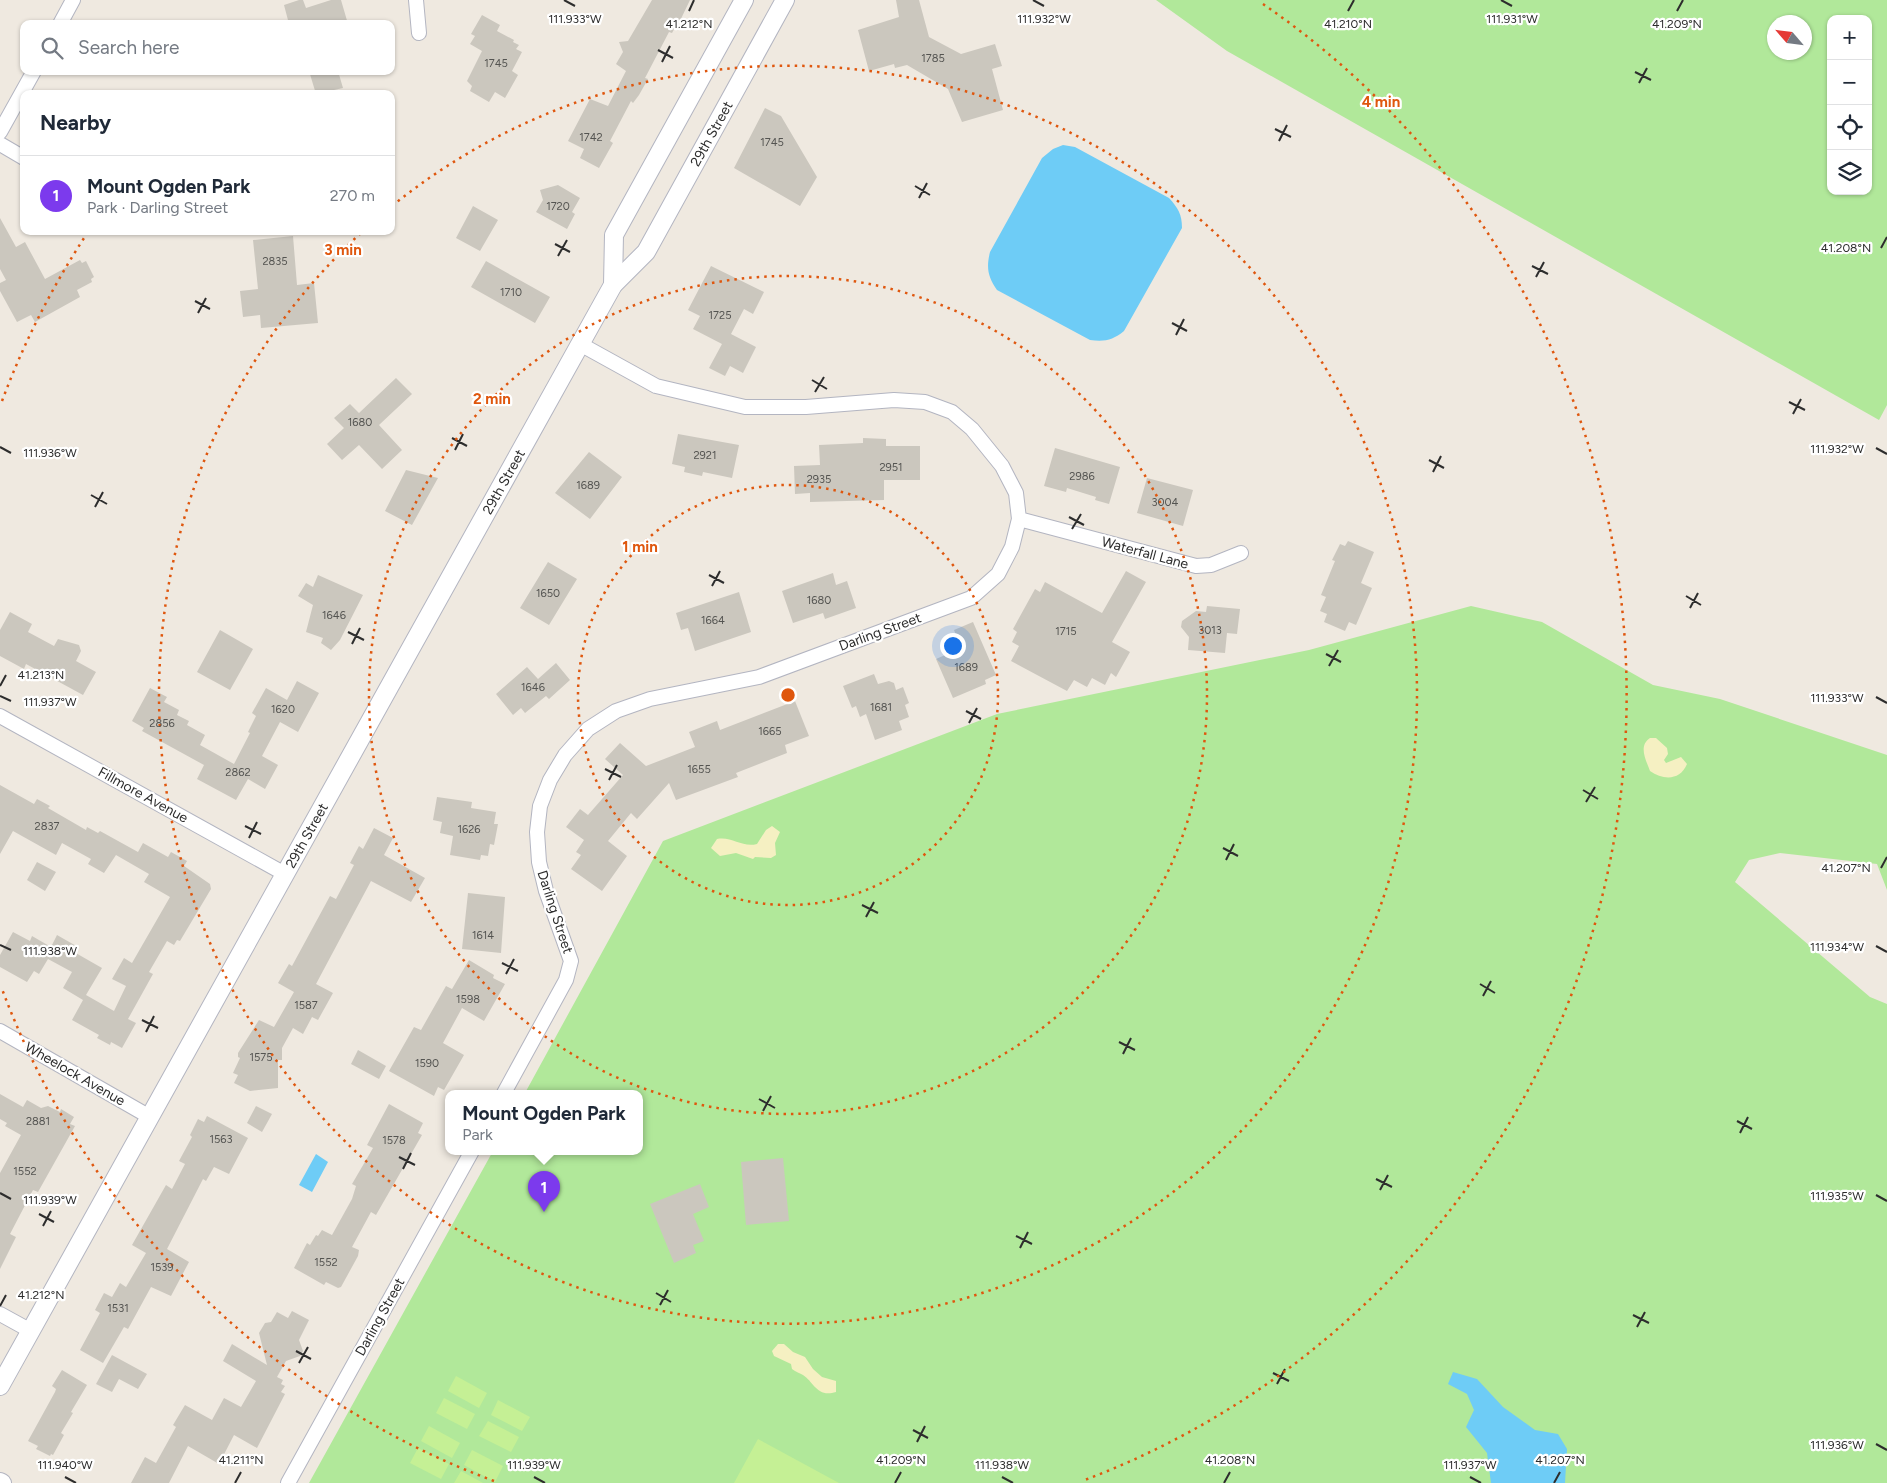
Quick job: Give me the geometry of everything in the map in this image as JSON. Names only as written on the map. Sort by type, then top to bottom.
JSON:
[{"type":"street","points":[[62,20],[73,0]]},
{"type":"street","points":[[416,0],[418,33]]},
{"type":"street","name":"29th Street","points":[[613,284],[614,236],[744,0]]},
{"type":"street","name":"29th Street","points":[[0,1386],[613,284],[646,252],[786,0]]},
{"type":"street","points":[[23,90],[32,75]]},
{"type":"street","points":[[0,132],[20,96]]},
{"type":"street","points":[[0,144],[20,156]]},
{"type":"street","name":"Darling Street","points":[[506,1090],[566,980],[571,960],[546,891],[539,862],[537,832],[540,806],[550,780],[565,755],[588,729],[616,711],[650,699],[759,677],[971,598],[998,574],[1012,547],[1018,519],[1016,493],[1002,466],[972,429],[952,412],[924,402],[894,400],[806,407],[745,407],[656,386],[580,344]]},
{"type":"street","name":"Waterfall Lane","points":[[1018,519],[1196,566],[1211,564],[1241,553]]},
{"type":"street","name":"Fillmore Avenue","points":[[0,716],[285,874]]},
{"type":"street","name":"Wheelock Avenue","points":[[0,1031],[150,1117]]},
{"type":"street","name":"Darling Street","points":[[288,1483],[470,1155]]},
{"type":"street","points":[[0,1314],[31,1331]]},
{"type":"green space","points":[[1156,0],[1887,0],[1887,405],[1879,420],[1227,51]]},
{"type":"green space","points":[[1471,606],[1542,622],[1653,685],[1720,699],[1887,755],[1887,890],[1877,864],[1780,853],[1749,860],[1735,882],[1870,997],[1887,1004],[1887,1483],[309,1483],[491,1155],[643,1155],[643,1090],[527,1090],[663,841],[997,714],[1309,650]]},
{"type":"green space","points":[[456,1376],[487,1393],[479,1408],[448,1391]]},
{"type":"green space","points":[[444,1398],[475,1414],[467,1429],[436,1413]]},
{"type":"green space","points":[[498,1400],[530,1417],[522,1431],[491,1415]]},
{"type":"green space","points":[[488,1421],[519,1437],[511,1452],[479,1436]]},
{"type":"green space","points":[[429,1426],[460,1443],[452,1458],[421,1441]]},
{"type":"green space","points":[[758,1439],[839,1483],[734,1483]]},
{"type":"green space","points":[[418,1448],[449,1464],[441,1479],[410,1463]]},
{"type":"green space","points":[[472,1450],[503,1466],[495,1482],[464,1465]]},
{"type":"green space","points":[[461,1471],[483,1483],[454,1483]]},
{"type":"sand","points":[[1650,738],[1656,738],[1667,748],[1668,754],[1664,760],[1666,763],[1681,757],[1687,764],[1680,774],[1666,777],[1650,771],[1645,758],[1644,745]]},
{"type":"sand","points":[[772,826],[780,832],[775,843],[776,855],[771,858],[755,857],[753,859],[736,853],[720,856],[711,848],[717,839],[727,839],[752,845],[757,844],[766,830]]},
{"type":"sand","points":[[778,1344],[784,1344],[793,1352],[805,1357],[813,1369],[822,1377],[836,1381],[836,1392],[824,1393],[820,1391],[807,1378],[792,1369],[791,1364],[774,1356],[772,1351]]},
{"type":"water","points":[[1063,145],[1075,147],[1169,198],[1177,208],[1181,219],[1182,228],[1124,331],[1108,340],[1090,340],[997,290],[989,272],[990,252],[1042,158],[1053,149]]},
{"type":"water","points":[[316,1154],[328,1162],[312,1192],[299,1185]]},
{"type":"water","points":[[1453,1372],[1477,1379],[1503,1407],[1535,1430],[1558,1434],[1567,1449],[1565,1483],[1491,1483],[1487,1453],[1466,1427],[1474,1410],[1467,1394],[1448,1384]]},
{"type":"building","points":[[303,0],[306,8],[331,0],[341,0],[347,20],[288,20],[284,5]]},
{"type":"building","points":[[652,0],[690,0],[678,25],[672,33],[669,32],[645,78],[648,79],[639,95],[633,103],[631,101],[610,141],[613,143],[599,168],[580,158],[584,149],[568,141],[590,99],[608,106],[626,71],[616,64],[623,52],[619,42],[628,41]]},
{"type":"building","points":[[896,0],[919,0],[929,37],[961,54],[995,44],[1002,66],[992,69],[1003,110],[962,122],[948,89],[907,65],[895,68],[894,64],[869,71],[858,30],[899,17]]},
{"type":"building","points":[[482,15],[500,25],[497,31],[514,40],[513,42],[519,45],[516,49],[522,52],[512,71],[518,75],[505,98],[495,92],[489,102],[470,91],[472,86],[467,81],[482,51],[470,44],[475,36],[471,34]]},
{"type":"building","points":[[310,75],[339,75],[343,88],[315,90]]},
{"type":"building","points":[[765,108],[781,116],[817,177],[800,206],[734,168]]},
{"type":"building","points":[[558,185],[580,198],[572,212],[575,214],[567,229],[536,212],[543,200],[540,190]]},
{"type":"building","points":[[473,206],[498,220],[480,251],[456,238]]},
{"type":"building","points":[[0,218],[16,247],[25,242],[45,279],[80,260],[82,263],[86,261],[94,277],[91,279],[92,282],[77,290],[80,297],[35,322],[31,315],[17,322],[0,291],[0,283],[6,280],[0,269]]},
{"type":"building","points":[[293,236],[297,285],[314,283],[318,323],[261,328],[260,315],[243,317],[240,291],[258,289],[253,240]]},
{"type":"building","points":[[486,261],[550,297],[535,323],[471,287]]},
{"type":"building","points":[[711,266],[764,292],[753,314],[744,309],[731,334],[756,347],[743,373],[730,366],[725,376],[709,368],[722,344],[693,329],[700,316],[688,310]]},
{"type":"building","points":[[396,378],[412,394],[379,425],[402,450],[382,469],[359,445],[342,460],[327,444],[344,428],[334,418],[350,404],[359,413]]},
{"type":"building","points":[[678,434],[739,445],[732,478],[703,472],[702,476],[684,472],[685,467],[672,464]]},
{"type":"building","points":[[863,438],[886,439],[886,446],[920,446],[920,480],[884,480],[884,500],[810,502],[810,493],[795,494],[794,466],[820,465],[819,445],[863,443]]},
{"type":"building","points":[[1055,448],[1120,467],[1109,504],[1095,500],[1096,497],[1067,488],[1066,492],[1044,486]]},
{"type":"building","points":[[589,452],[622,477],[590,519],[555,493]]},
{"type":"building","points":[[406,470],[438,478],[412,525],[385,511]]},
{"type":"building","points":[[1147,478],[1193,490],[1183,526],[1137,513]]},
{"type":"building","points":[[1348,541],[1374,552],[1361,583],[1372,588],[1356,625],[1349,622],[1345,631],[1324,622],[1327,614],[1320,611],[1326,597],[1321,595],[1335,561],[1332,560],[1340,544],[1345,546]]},
{"type":"building","points":[[548,562],[577,579],[549,625],[520,608]]},
{"type":"building","points":[[1126,571],[1146,582],[1112,642],[1130,652],[1116,677],[1111,673],[1105,685],[1092,678],[1087,687],[1074,680],[1067,691],[1011,661],[1019,646],[1012,642],[1017,632],[1013,629],[1035,589],[1040,592],[1045,582],[1102,613]]},
{"type":"building","points":[[833,573],[836,585],[847,581],[856,608],[825,619],[823,613],[793,623],[782,591]]},
{"type":"building","points":[[318,575],[363,595],[340,640],[331,650],[321,643],[323,638],[306,632],[313,605],[298,596],[306,583],[313,587]]},
{"type":"building","points":[[739,592],[751,632],[695,651],[688,628],[681,630],[676,613]]},
{"type":"building","points":[[1207,606],[1240,609],[1237,634],[1227,633],[1225,653],[1188,650],[1189,637],[1181,627],[1182,621],[1196,611],[1206,612]]},
{"type":"building","points":[[10,612],[32,624],[28,632],[54,646],[58,639],[79,645],[81,651],[76,661],[96,672],[83,695],[26,664],[24,669],[0,656],[0,630]]},
{"type":"building","points":[[973,622],[996,675],[985,680],[986,684],[953,698],[936,659],[961,648],[954,630]]},
{"type":"building","points":[[220,630],[253,649],[230,690],[197,672]]},
{"type":"building","points":[[556,663],[570,680],[549,699],[546,696],[525,713],[521,708],[513,715],[496,694],[527,667],[538,679]]},
{"type":"building","points":[[874,674],[878,684],[889,681],[894,683],[896,690],[903,687],[909,703],[905,705],[909,717],[899,721],[902,730],[875,740],[866,714],[860,717],[856,706],[852,708],[843,686]]},
{"type":"building","points":[[297,681],[319,693],[298,732],[280,722],[262,756],[278,765],[265,789],[248,779],[236,800],[197,779],[204,765],[142,731],[144,728],[132,721],[150,688],[167,697],[164,702],[179,710],[177,715],[189,721],[187,725],[205,735],[200,745],[234,764],[250,733],[248,732],[256,716],[252,713],[266,688],[287,700]]},
{"type":"building","points":[[795,701],[809,736],[785,745],[787,753],[736,773],[738,777],[676,800],[669,783],[637,819],[631,813],[608,841],[627,856],[602,891],[571,869],[581,855],[576,852],[584,840],[566,827],[580,809],[588,815],[623,775],[605,759],[620,743],[646,766],[695,747],[689,732],[717,721],[720,730]]},
{"type":"building","points":[[0,785],[34,804],[37,799],[50,806],[48,808],[86,830],[87,827],[98,833],[100,831],[138,852],[143,843],[168,857],[171,852],[187,861],[184,866],[210,884],[211,889],[180,941],[177,940],[174,945],[167,941],[149,972],[153,974],[128,1019],[136,1023],[122,1048],[111,1042],[110,1045],[97,1038],[99,1035],[72,1020],[83,1000],[63,988],[72,972],[48,959],[39,974],[34,971],[27,982],[0,967],[0,955],[13,932],[30,941],[32,936],[51,947],[57,935],[78,947],[74,952],[102,968],[86,995],[114,1011],[126,986],[112,979],[124,958],[132,963],[170,897],[144,882],[149,874],[116,855],[104,873],[88,864],[91,859],[62,843],[56,855],[13,831],[0,854]]},
{"type":"building","points":[[437,797],[472,802],[471,808],[496,812],[494,824],[498,824],[494,845],[490,844],[488,856],[481,855],[480,860],[450,855],[453,836],[440,833],[442,822],[433,820]]},
{"type":"building","points":[[374,828],[393,838],[384,855],[425,878],[411,902],[371,881],[316,984],[333,993],[318,1020],[312,1017],[303,1034],[293,1028],[282,1048],[282,1060],[278,1060],[278,1088],[250,1091],[234,1083],[238,1075],[233,1073],[240,1058],[238,1053],[259,1020],[274,1027],[294,992],[278,983],[289,964],[292,966],[330,896],[336,899],[354,865],[350,863],[359,846],[363,849]]},
{"type":"building","points":[[37,862],[56,872],[45,891],[27,880]]},
{"type":"building","points":[[468,893],[505,897],[501,953],[462,949]]},
{"type":"building","points":[[469,960],[494,975],[493,978],[505,984],[484,1021],[462,1008],[443,1043],[464,1055],[444,1090],[438,1087],[434,1096],[389,1071],[414,1027],[421,1030],[446,986],[452,989]]},
{"type":"building","points":[[358,1050],[386,1066],[379,1079],[351,1064]]},
{"type":"building","points":[[0,1094],[23,1107],[27,1100],[41,1108],[48,1106],[60,1112],[61,1109],[74,1117],[70,1124],[75,1126],[38,1192],[33,1190],[10,1234],[16,1237],[0,1269],[0,1173],[21,1135],[5,1126],[7,1123],[0,1119]]},
{"type":"building","points":[[389,1104],[423,1123],[418,1133],[422,1135],[376,1215],[371,1212],[352,1247],[359,1250],[358,1256],[341,1287],[338,1288],[326,1282],[324,1285],[294,1268],[307,1243],[310,1245],[316,1235],[318,1236],[322,1230],[332,1235],[352,1199],[356,1186],[352,1184],[373,1148],[367,1145]]},
{"type":"building","points":[[256,1106],[272,1114],[262,1132],[247,1123]]},
{"type":"building","points":[[207,1116],[248,1138],[229,1174],[214,1167],[206,1181],[203,1179],[167,1249],[189,1262],[171,1296],[151,1287],[128,1329],[124,1327],[103,1363],[80,1350],[100,1313],[95,1310],[104,1293],[112,1297],[120,1283],[126,1287],[146,1253],[132,1245],[166,1185],[172,1189],[185,1164],[179,1161],[192,1137],[190,1135],[198,1119],[204,1122]]},
{"type":"building","points":[[783,1158],[789,1221],[746,1225],[741,1162]]},
{"type":"building","points":[[700,1184],[709,1207],[693,1214],[704,1241],[693,1245],[696,1253],[674,1263],[650,1204]]},
{"type":"building","points":[[292,1311],[309,1320],[299,1340],[303,1351],[300,1356],[286,1361],[277,1377],[283,1380],[281,1384],[285,1386],[281,1392],[285,1394],[257,1448],[234,1435],[219,1464],[188,1446],[169,1483],[131,1483],[145,1457],[156,1463],[176,1427],[173,1425],[185,1405],[212,1420],[224,1398],[241,1407],[256,1381],[223,1361],[232,1344],[267,1365],[259,1333],[265,1323],[271,1322],[277,1312],[288,1318]]},
{"type":"building","points":[[112,1355],[147,1374],[138,1389],[119,1379],[112,1392],[96,1384]]},
{"type":"building","points":[[62,1370],[87,1385],[61,1433],[64,1435],[53,1455],[51,1454],[50,1456],[36,1449],[38,1446],[28,1441],[55,1392],[56,1389],[52,1386]]},
{"type":"place","name":"Mount Ogden Park","points":[[544,1212]]}]
